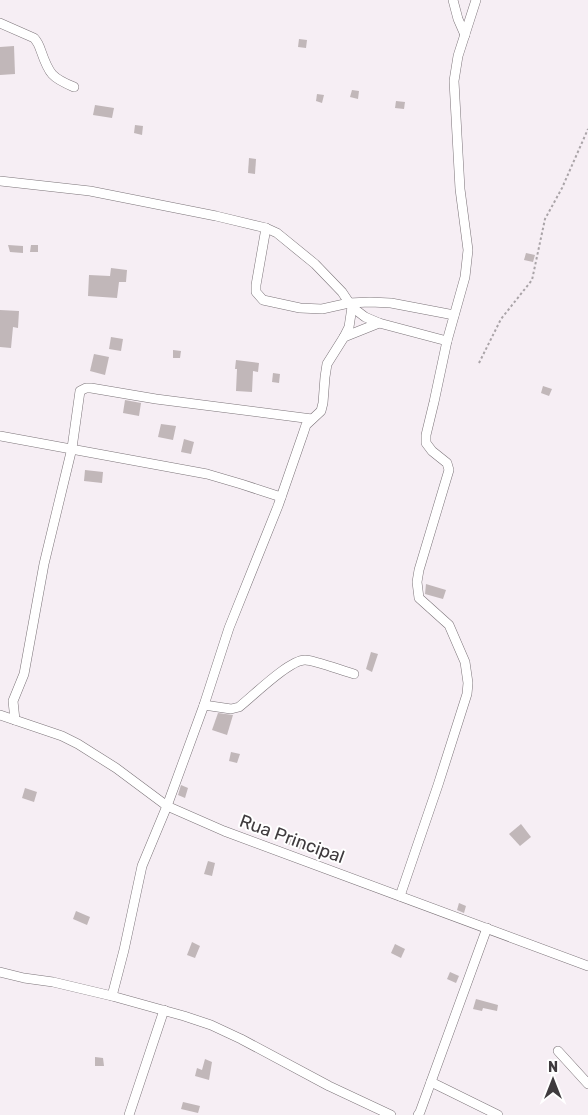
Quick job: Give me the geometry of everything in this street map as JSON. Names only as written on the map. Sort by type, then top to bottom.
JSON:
[{"type":"street","points":[[453,0],[464,35]]},
{"type":"street","points":[[400,896],[438,785],[467,694],[468,683],[465,662],[449,625],[422,602],[417,593],[419,570],[449,470],[447,463],[432,451],[426,443],[426,435],[447,341],[465,277],[468,250],[460,189],[454,81],[458,56],[476,0]]},
{"type":"street","points":[[0,22],[34,38],[38,42],[49,70],[54,77],[74,86]]},
{"type":"street","points":[[0,181],[127,198],[266,228],[277,233],[315,264],[342,292],[351,305],[365,317],[379,323],[447,341]]},
{"type":"street","points":[[266,228],[256,285],[256,292],[263,300],[311,310],[370,302],[391,303],[454,316]]},
{"type":"street","points":[[112,996],[142,866],[167,806],[204,705],[229,628],[281,497],[302,434],[306,425],[320,411],[323,403],[327,364],[349,327],[351,305]]},
{"type":"street","points":[[344,337],[379,323]]},
{"type":"street","points":[[15,720],[12,701],[24,674],[44,564],[72,448],[80,391],[86,388],[312,419]]},
{"type":"street","points":[[0,436],[207,474],[281,497]]},
{"type":"street","points":[[204,705],[239,707],[286,668],[294,663],[305,660],[354,674]]},
{"type":"street","name":"Rua Principal","points":[[0,715],[62,736],[78,744],[116,768],[167,806],[224,831],[588,966]]},
{"type":"street","points":[[418,1115],[487,928]]},
{"type":"street","points":[[0,972],[112,996],[211,1025],[390,1115]]},
{"type":"street","points":[[129,1115],[164,1010]]},
{"type":"street","points":[[558,1051],[588,1084]]},
{"type":"street","points":[[431,1082],[498,1115]]},
{"type":"path","points":[[479,364],[501,319],[532,280],[545,220],[562,188],[588,129]]},
{"type":"building","points":[[299,39],[307,40],[306,48],[298,47]]},
{"type":"building","points":[[14,46],[15,74],[0,75],[0,47]]},
{"type":"building","points":[[352,90],[359,91],[358,99],[350,97]]},
{"type":"building","points":[[317,94],[324,95],[322,103],[316,101]]},
{"type":"building","points":[[396,101],[405,102],[404,109],[395,108]]},
{"type":"building","points":[[95,105],[114,108],[112,118],[93,115]]},
{"type":"building","points":[[135,125],[143,126],[142,135],[134,133]]},
{"type":"building","points":[[249,158],[256,159],[255,174],[248,173]]},
{"type":"building","points":[[8,245],[23,246],[23,253],[10,252]]},
{"type":"building","points":[[31,245],[38,245],[38,252],[30,252]]},
{"type":"building","points":[[526,253],[535,255],[533,262],[524,260]]},
{"type":"building","points":[[111,268],[127,270],[126,282],[119,282],[117,298],[88,296],[89,275],[110,276]]},
{"type":"building","points":[[0,310],[19,311],[18,328],[13,327],[11,348],[0,347]]},
{"type":"building","points":[[111,337],[123,339],[121,351],[109,349]]},
{"type":"building","points":[[173,350],[181,351],[180,358],[173,358]]},
{"type":"building","points":[[94,354],[109,357],[105,375],[90,371]]},
{"type":"building","points":[[236,360],[259,363],[258,372],[253,371],[252,392],[236,391]]},
{"type":"building","points":[[273,373],[280,374],[279,383],[272,382]]},
{"type":"building","points":[[543,386],[552,389],[549,396],[541,393]]},
{"type":"building","points":[[125,400],[141,403],[139,416],[123,413]]},
{"type":"building","points":[[161,424],[176,426],[173,440],[158,437]]},
{"type":"building","points":[[184,439],[194,442],[191,454],[181,452]]},
{"type":"building","points":[[85,470],[103,472],[102,483],[84,481]]},
{"type":"building","points":[[426,584],[446,590],[443,599],[425,594]]},
{"type":"building","points":[[371,652],[378,654],[372,672],[366,669]]},
{"type":"building","points":[[218,713],[233,715],[227,735],[212,730]]},
{"type":"building","points":[[231,752],[240,754],[237,763],[229,761]]},
{"type":"building","points":[[181,785],[188,788],[185,798],[178,795]]},
{"type":"building","points":[[25,788],[37,792],[34,802],[22,798]]},
{"type":"building","points":[[521,824],[531,837],[520,846],[509,834]]},
{"type":"building","points":[[290,836],[306,841],[303,850],[287,844]]},
{"type":"building","points":[[208,861],[215,863],[212,876],[204,874]]},
{"type":"building","points":[[459,903],[466,906],[464,913],[457,910]]},
{"type":"building","points":[[76,911],[90,917],[87,925],[73,919]]},
{"type":"building","points":[[192,942],[200,946],[195,958],[187,955]]},
{"type":"building","points":[[395,944],[405,949],[401,958],[391,953]]},
{"type":"building","points":[[450,972],[459,976],[456,983],[447,979]]},
{"type":"building","points":[[476,999],[498,1005],[497,1011],[483,1008],[482,1011],[473,1009]]},
{"type":"building","points":[[95,1057],[103,1058],[104,1066],[95,1066]]},
{"type":"building","points":[[205,1059],[212,1062],[209,1080],[195,1076],[197,1068],[202,1070]]},
{"type":"building","points":[[183,1102],[200,1106],[198,1113],[181,1109]]}]
